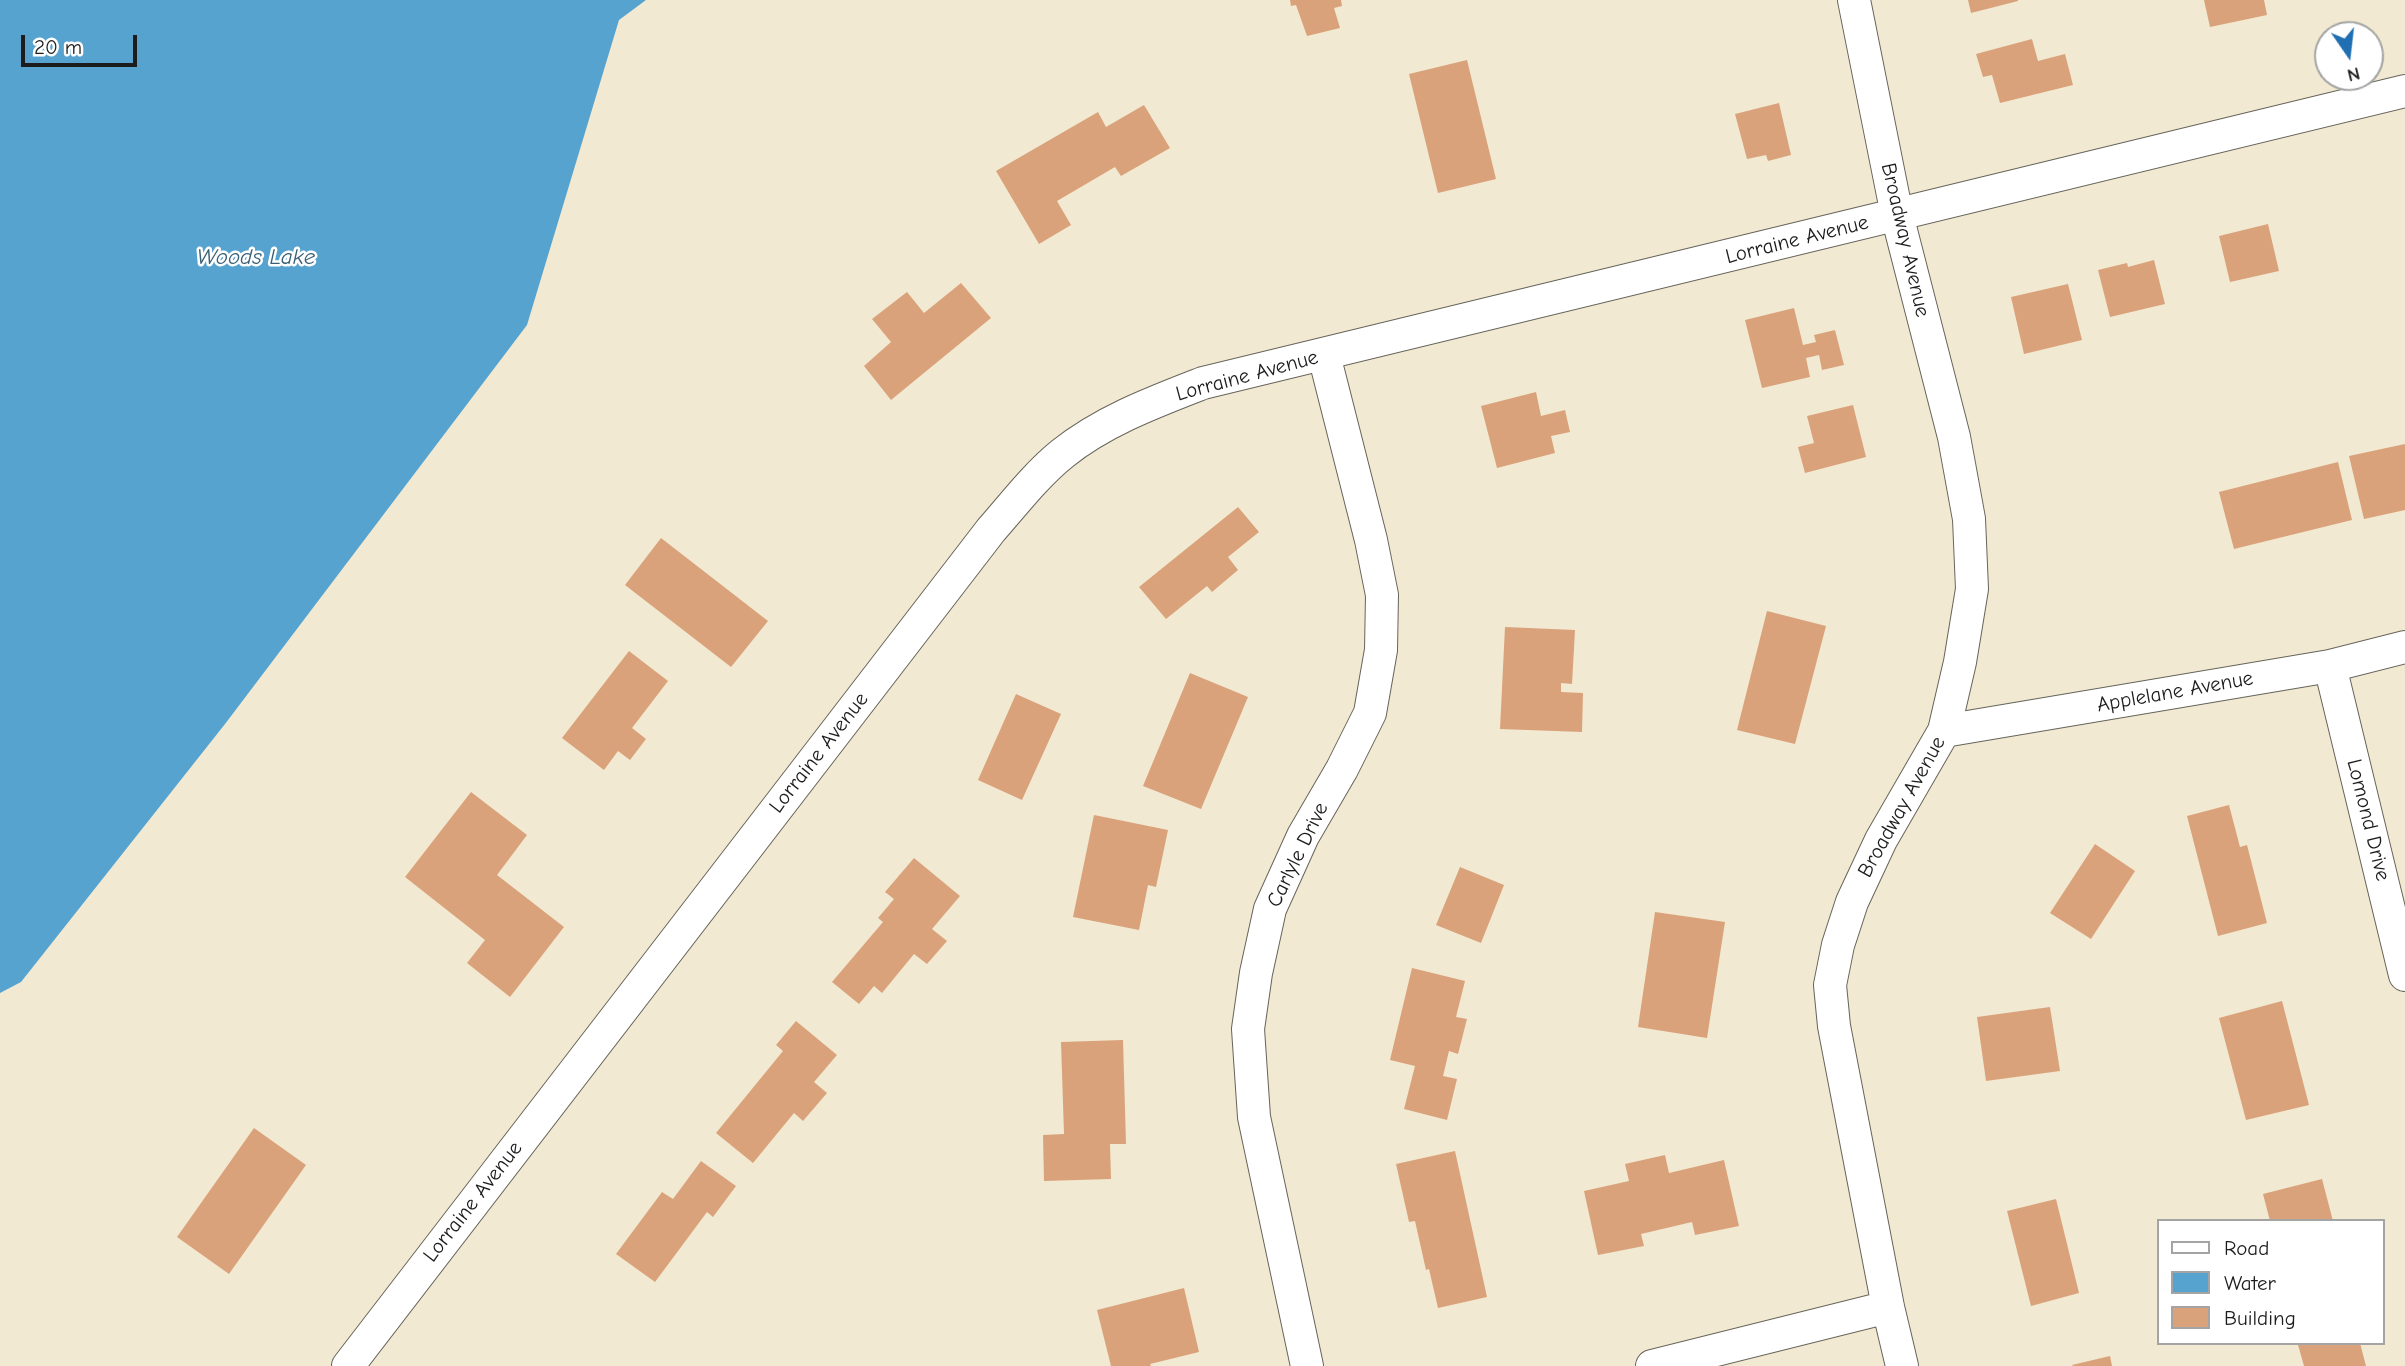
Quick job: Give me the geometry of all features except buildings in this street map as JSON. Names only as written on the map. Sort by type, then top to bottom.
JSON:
[{"type":"street","name":"Broadway Avenue","points":[[1854,0],[1897,215],[1954,437],[1969,520],[1972,589],[1960,662],[1944,732],[1881,840],[1852,902],[1830,985],[1834,1026],[1888,1307],[1902,1366]]},
{"type":"street","name":"Lorraine Avenue","points":[[348,1366],[991,530],[1062,453],[1102,427],[1203,383],[2405,91]]},
{"type":"street","name":"Carlyle Drive","points":[[1307,1366],[1254,1117],[1248,1029],[1256,973],[1270,909],[1303,836],[1342,769],[1370,713],[1381,650],[1382,595],[1377,567],[1324,355]]},
{"type":"street","name":"Applelane Avenue","points":[[1944,732],[2330,666],[2405,647]]},
{"type":"street","name":"Lomond Drive","points":[[2330,666],[2405,975]]},
{"type":"street","points":[[1652,1366],[1888,1307]]},
{"type":"water","name":"Woods Lake","points":[[0,0],[646,0],[619,20],[527,325],[225,724],[21,982],[0,993]]}]
